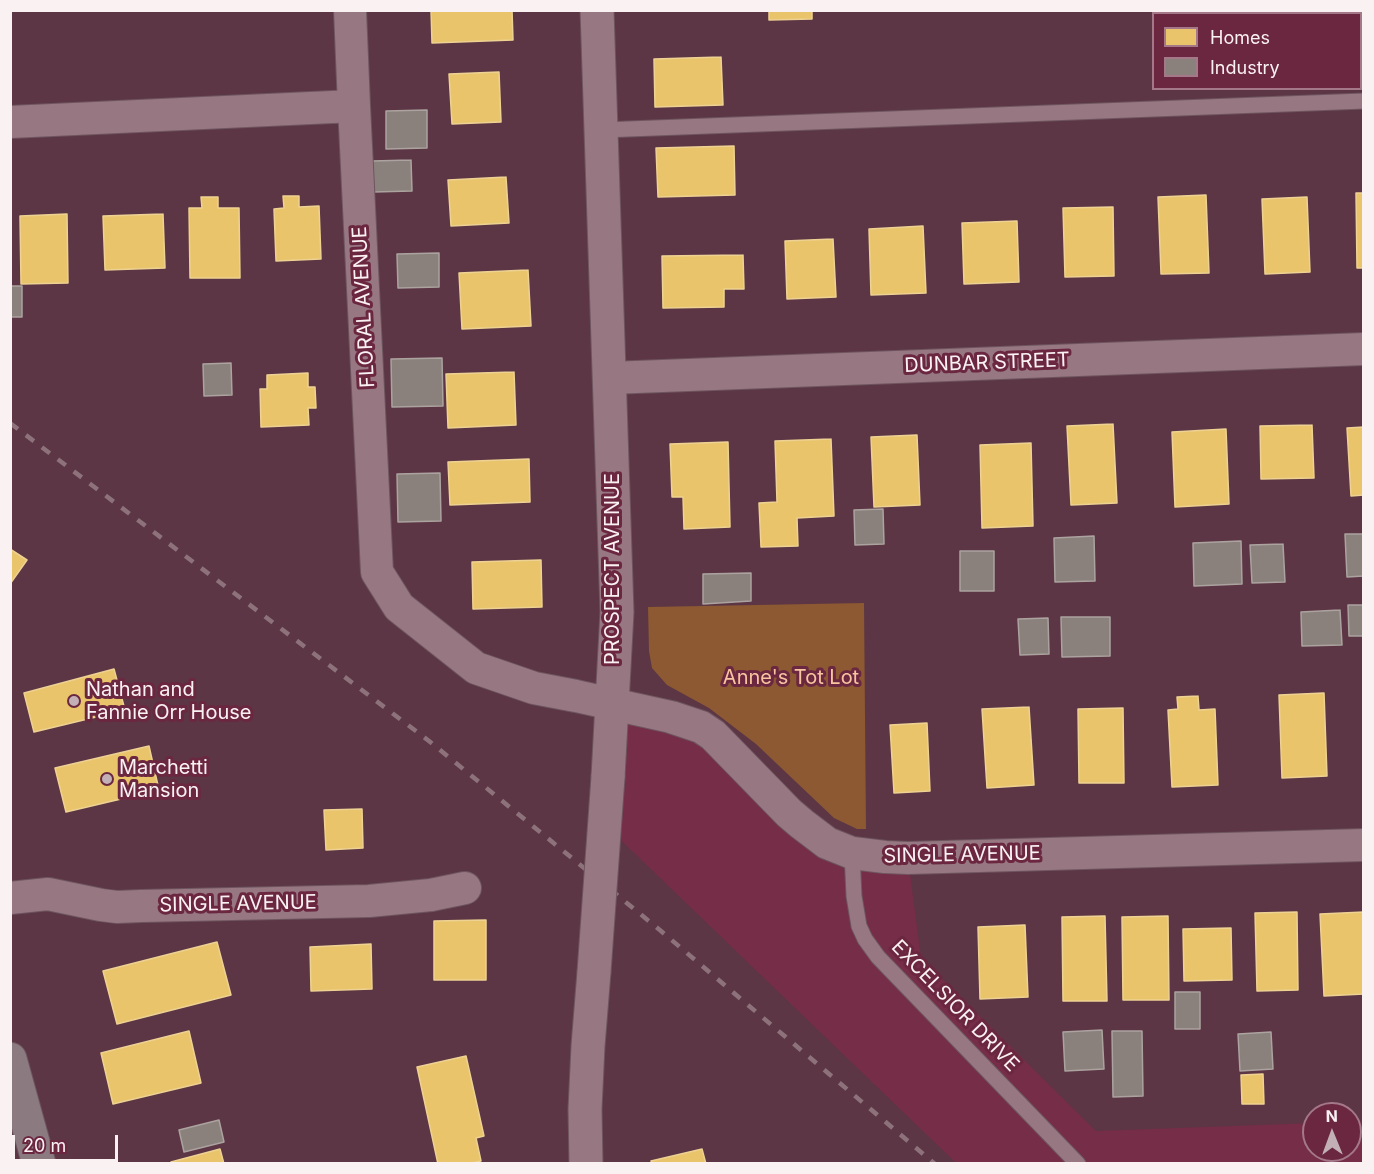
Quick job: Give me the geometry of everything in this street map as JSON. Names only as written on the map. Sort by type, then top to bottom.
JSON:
[{"type":"main road","points":[[10,1059],[34,1162]]},
{"type":"street","name":"FLORAL AVENUE","points":[[350,10],[377,572],[399,607],[476,668],[534,688],[612,704]]},
{"type":"street","name":"PROSPECT AVENUE","points":[[586,1164],[587,1056],[618,612],[597,10]]},
{"type":"street","points":[[10,122],[354,106]]},
{"type":"street","name":"DUNBAR STREET","points":[[610,378],[1364,349]]},
{"type":"street","name":"SINGLE AVENUE","points":[[612,704],[671,717],[701,727],[713,735],[802,824],[827,843],[852,853],[908,858],[1364,845]]},
{"type":"street","name":"SINGLE AVENUE","points":[[10,898],[48,894],[101,905],[135,906],[369,901],[431,895],[465,888]]},
{"type":"lane","points":[[602,130],[1364,101]]},
{"type":"lane","name":"EXCELSIOR DRIVE","points":[[852,853],[854,901],[859,926],[878,957],[1078,1164]]},
{"type":"shaded area","points":[[612,704],[671,717],[789,813],[908,858],[921,958],[1096,1131],[1302,1123],[1302,1162],[1362,1162],[1363,1121],[1363,1163],[956,1163],[604,824]]},
{"type":"green space","name":"Anne's Tot Lot","points":[[864,603],[866,829],[857,829],[834,818],[756,744],[709,708],[667,685],[652,668],[649,651],[648,607]]},
{"type":"building: Homes","points":[[431,10],[512,10],[513,40],[432,43]]},
{"type":"building: Homes","points":[[769,10],[812,10],[812,19],[769,20]]},
{"type":"building: Homes","points":[[721,57],[723,105],[655,107],[654,59]]},
{"type":"building: Homes","points":[[499,72],[501,122],[452,124],[449,74]]},
{"type":"building: Homes","points":[[734,146],[735,195],[658,197],[656,148]]},
{"type":"building: Homes","points":[[506,177],[509,223],[451,226],[448,180]]},
{"type":"building: Homes","points":[[1356,193],[1364,193],[1364,268],[1357,268]]},
{"type":"building: Homes","points":[[1206,195],[1209,273],[1161,274],[1158,197]]},
{"type":"building: Homes","points":[[283,196],[299,196],[299,207],[319,206],[321,259],[276,261],[274,209],[284,208]]},
{"type":"building: Homes","points":[[201,197],[218,197],[218,208],[239,208],[240,278],[190,278],[189,208],[202,208]]},
{"type":"building: Homes","points":[[1307,197],[1310,272],[1265,274],[1262,199]]},
{"type":"building: Homes","points":[[1113,207],[1114,276],[1065,277],[1063,208]]},
{"type":"building: Homes","points":[[67,214],[68,283],[21,284],[20,216]]},
{"type":"building: Homes","points":[[163,214],[165,268],[105,270],[103,216]]},
{"type":"building: Homes","points":[[1017,221],[1019,282],[964,284],[962,223]]},
{"type":"building: Homes","points":[[923,226],[926,293],[871,295],[869,229]]},
{"type":"building: Homes","points":[[833,239],[836,297],[787,299],[785,241]]},
{"type":"building: Homes","points":[[743,255],[744,289],[724,289],[724,307],[663,308],[662,256]]},
{"type":"building: Homes","points":[[528,270],[531,326],[462,329],[459,273]]},
{"type":"building: Homes","points":[[514,372],[516,425],[448,428],[446,374]]},
{"type":"building: Homes","points":[[308,373],[308,387],[315,387],[316,408],[308,408],[309,425],[261,427],[260,389],[267,389],[267,375]]},
{"type":"building: Homes","points":[[1113,424],[1117,503],[1071,505],[1067,426]]},
{"type":"building: Homes","points":[[1312,425],[1314,478],[1261,479],[1260,426]]},
{"type":"building: Homes","points":[[1364,427],[1364,495],[1351,496],[1347,428]]},
{"type":"building: Homes","points":[[1226,429],[1229,504],[1175,507],[1172,432]]},
{"type":"building: Homes","points":[[917,435],[920,505],[874,507],[871,437]]},
{"type":"building: Homes","points":[[831,439],[834,516],[797,518],[798,546],[761,547],[759,503],[777,502],[775,441]]},
{"type":"building: Homes","points":[[728,442],[730,527],[684,529],[683,497],[672,497],[670,444]]},
{"type":"building: Homes","points":[[1031,443],[1033,526],[982,528],[980,445]]},
{"type":"building: Homes","points":[[529,459],[530,502],[450,505],[448,462]]},
{"type":"building: Homes","points":[[10,549],[27,560],[10,584]]},
{"type":"building: Homes","points":[[541,560],[542,607],[473,609],[472,562]]},
{"type":"building: Homes","name":"Nathan and Fannie Orr House","points":[[114,669],[125,710],[34,732],[24,693]]},
{"type":"building: Homes","points":[[1324,693],[1327,776],[1282,778],[1279,695]]},
{"type":"building: Homes","points":[[1198,696],[1199,710],[1215,709],[1218,785],[1172,787],[1168,710],[1178,709],[1177,697]]},
{"type":"building: Homes","points":[[1029,707],[1034,785],[987,788],[982,709]]},
{"type":"building: Homes","points":[[1123,708],[1124,783],[1079,783],[1078,709]]},
{"type":"building: Homes","points":[[927,723],[930,791],[894,793],[890,725]]},
{"type":"building: Homes","name":"Marchetti Mansion","points":[[149,746],[159,790],[66,812],[55,768]]},
{"type":"building: Homes","points":[[362,809],[363,848],[326,850],[324,810]]},
{"type":"building: Homes","points":[[1297,912],[1298,990],[1257,991],[1255,913]]},
{"type":"building: Homes","points":[[1364,912],[1364,994],[1324,996],[1320,914]]},
{"type":"building: Homes","points":[[1105,916],[1107,1001],[1063,1001],[1062,917]]},
{"type":"building: Homes","points":[[1168,916],[1169,1000],[1123,1000],[1122,917]]},
{"type":"building: Homes","points":[[486,920],[486,980],[434,980],[434,921]]},
{"type":"building: Homes","points":[[1025,925],[1028,997],[980,999],[978,927]]},
{"type":"building: Homes","points":[[1231,928],[1232,980],[1184,981],[1183,929]]},
{"type":"building: Homes","points":[[217,942],[231,995],[117,1024],[103,971]]},
{"type":"building: Homes","points":[[371,944],[372,989],[311,991],[310,947]]},
{"type":"building: Homes","points":[[189,1031],[201,1083],[113,1104],[101,1053]]},
{"type":"building: Homes","points":[[466,1056],[484,1136],[476,1138],[481,1161],[468,1164],[438,1164],[417,1067]]},
{"type":"building: Homes","points":[[1263,1074],[1264,1104],[1242,1104],[1241,1075]]},
{"type":"building: Homes","points":[[220,1149],[224,1164],[171,1164],[171,1162]]},
{"type":"building: Homes","points":[[702,1149],[706,1164],[652,1164],[651,1161]]},
{"type":"building: Industry","points":[[427,110],[427,148],[386,149],[386,111]]},
{"type":"building: Industry","points":[[411,160],[412,191],[373,192],[372,161]]},
{"type":"building: Industry","points":[[439,253],[439,287],[398,288],[397,254]]},
{"type":"building: Industry","points":[[10,286],[22,286],[22,317],[10,317]]},
{"type":"building: Industry","points":[[442,358],[443,406],[392,407],[391,359]]},
{"type":"building: Industry","points":[[231,363],[232,395],[204,396],[203,364]]},
{"type":"building: Industry","points":[[440,473],[441,521],[398,522],[397,474]]},
{"type":"building: Industry","points":[[883,509],[884,544],[855,545],[854,510]]},
{"type":"building: Industry","points":[[1345,534],[1364,534],[1364,576],[1347,577]]},
{"type":"building: Industry","points":[[1094,536],[1095,581],[1055,582],[1054,538]]},
{"type":"building: Industry","points":[[1241,541],[1242,584],[1194,586],[1193,543]]},
{"type":"building: Industry","points":[[1283,544],[1285,582],[1252,583],[1250,545]]},
{"type":"building: Industry","points":[[960,551],[994,551],[994,591],[960,591]]},
{"type":"building: Industry","points":[[751,573],[751,601],[703,604],[703,574]]},
{"type":"building: Industry","points":[[1348,605],[1364,605],[1364,636],[1349,636]]},
{"type":"building: Industry","points":[[1340,610],[1342,645],[1302,646],[1301,612]]},
{"type":"building: Industry","points":[[1061,617],[1110,617],[1110,656],[1062,657]]},
{"type":"building: Industry","points":[[1048,618],[1049,654],[1020,655],[1018,619]]},
{"type":"building: Industry","points":[[1175,992],[1200,992],[1200,1029],[1175,1029]]},
{"type":"building: Industry","points":[[1102,1030],[1104,1069],[1065,1071],[1063,1032]]},
{"type":"building: Industry","points":[[1112,1031],[1142,1031],[1143,1096],[1113,1097]]},
{"type":"building: Industry","points":[[1271,1032],[1273,1069],[1240,1071],[1238,1034]]},
{"type":"building: Industry","points":[[219,1120],[224,1142],[184,1152],[179,1130]]},
{"type":"railway","points":[[10,423],[429,741],[661,931],[935,1164]]},
{"type":"place","name":"Nathan and Fannie Orr House","points":[[74,701]]},
{"type":"place","name":"Marchetti Mansion","points":[[107,779]]}]
